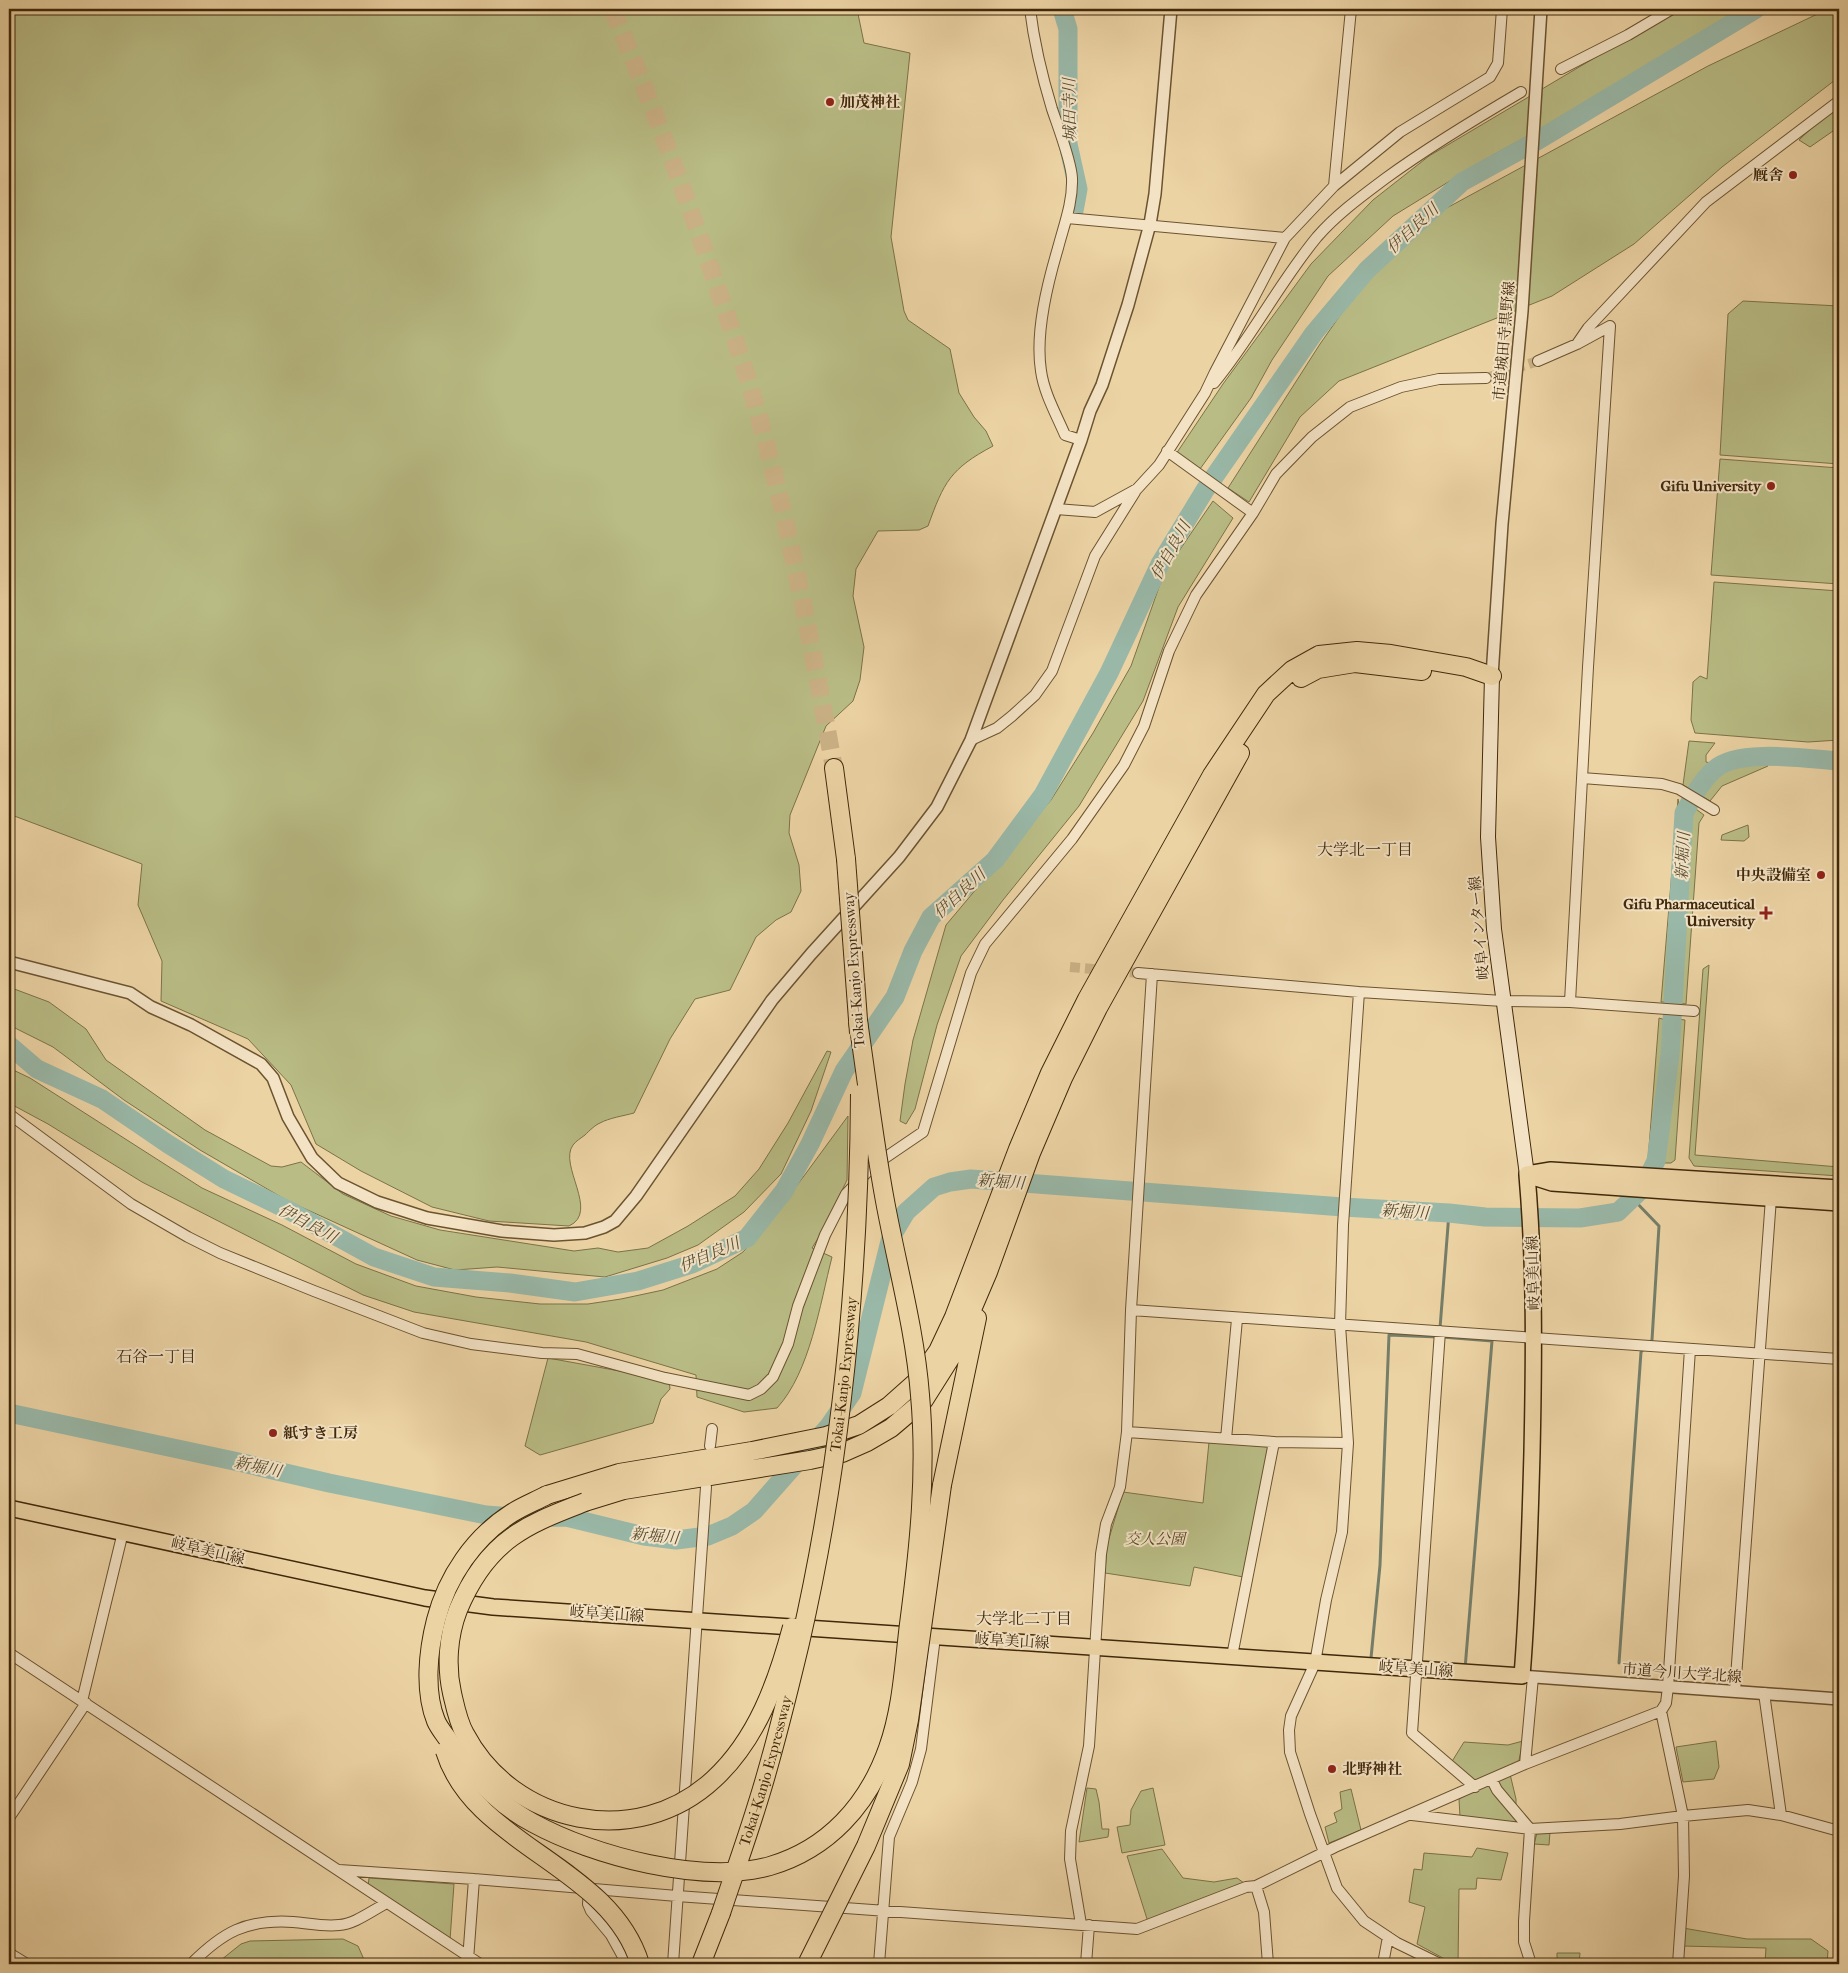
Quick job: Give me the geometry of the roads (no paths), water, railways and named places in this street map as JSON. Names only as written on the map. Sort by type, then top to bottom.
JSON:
[{"type":"highway","points":[[640,1964],[635,1950],[598,1898],[501,1824],[477,1803],[462,1785],[446,1754],[430,1694],[430,1663],[432,1637],[437,1615],[448,1586],[459,1567],[474,1546],[492,1528],[512,1512],[547,1495],[619,1474],[826,1436],[859,1425],[889,1406],[916,1382],[938,1351],[1004,1204],[1050,1073],[1087,999],[1212,775],[1266,694],[1292,670],[1319,655],[1357,651],[1391,654],[1466,667],[1492,676]]},
{"type":"highway","name":"Tokai-Kanjo Expressway","points":[[701,1964],[757,1804],[786,1697],[813,1581],[837,1459],[854,1260],[860,1122],[858,1021],[846,858],[834,768]]},
{"type":"highway","points":[[436,1722],[456,1753],[479,1780],[504,1804],[532,1823],[611,1854],[677,1870],[747,1871],[769,1866],[796,1856],[826,1838],[848,1819],[874,1782],[888,1747],[899,1707],[920,1542],[923,1443],[920,1394],[914,1347],[884,1197],[858,1021]]},
{"type":"highway","points":[[807,1964],[866,1846],[900,1764],[909,1720],[942,1485],[1004,1204]]},
{"type":"highway","points":[[837,1459],[789,1638],[773,1690],[756,1724],[736,1755],[714,1780],[686,1801],[652,1816],[620,1820],[585,1820],[556,1813],[530,1800],[504,1783],[481,1758],[464,1733],[455,1706],[450,1681],[449,1652],[453,1623],[465,1592],[491,1556],[528,1526],[585,1502],[624,1490],[810,1460],[837,1459],[867,1442],[891,1428],[924,1400],[953,1354],[988,1272]]},
{"type":"main road","name":"岐阜インター線","points":[[1492,676],[1488,837],[1494,930],[1526,1174]]},
{"type":"main road","points":[[1526,1174],[1551,1170],[1637,1176],[1672,1184],[1771,1198],[1839,1204]]},
{"type":"main road","points":[[1526,1174],[1552,1183],[1625,1188],[1672,1184],[1839,1188]]},
{"type":"main road","name":"岐阜美山線","points":[[9,1508],[434,1599],[493,1606],[1528,1677],[1528,1563],[1535,1339],[1532,1232],[1526,1174]]},
{"type":"street","points":[[1030,9],[1046,89],[1072,176],[1072,192],[1067,218],[1057,249],[1042,320],[1041,372],[1048,398],[1065,435],[1081,440]]},
{"type":"street","points":[[9,962],[130,994],[151,1007],[191,1024],[262,1064],[273,1078],[288,1117],[312,1158],[338,1184],[377,1202],[427,1218],[502,1231],[554,1235],[585,1233],[615,1221],[636,1196],[772,1000],[899,856],[937,807],[971,740],[1090,411],[1102,385],[1128,306],[1150,224],[1155,194],[1171,9]]},
{"type":"street","points":[[1334,186],[1351,9]]},
{"type":"street","points":[[971,740],[997,728],[1012,716],[1035,695],[1052,671],[1095,556],[1137,489],[1171,454],[1205,393],[1284,238],[1334,186],[1400,132],[1490,77],[1498,64],[1502,9]]},
{"type":"street","name":"市道城田寺黒野線","points":[[1492,676],[1502,524],[1522,311],[1541,9]]},
{"type":"street","points":[[1562,69],[1628,35],[1672,9]]},
{"type":"street","points":[[1205,393],[1220,375],[1288,274],[1319,236],[1358,199],[1403,166],[1455,130],[1521,92]]},
{"type":"street","points":[[1577,344],[1588,328],[1706,202],[1839,101]]},
{"type":"street","points":[[1067,218],[1150,224],[1284,238]]},
{"type":"street","points":[[1538,361],[1577,344],[1610,326],[1570,1002]]},
{"type":"street","points":[[9,1114],[131,1204],[188,1237],[220,1253],[423,1333],[471,1344],[542,1354],[577,1354],[664,1378],[749,1395],[761,1389],[773,1377],[788,1344],[798,1306],[825,1235],[846,1194],[873,1166],[923,1132],[971,973],[985,944],[1072,839],[1124,765],[1144,726],[1169,651],[1196,595],[1276,474],[1312,437],[1350,407],[1401,387],[1439,379],[1486,378]]},
{"type":"street","points":[[1171,454],[1250,511]]},
{"type":"street","points":[[1056,509],[1096,512],[1137,489]]},
{"type":"street","points":[[1582,778],[1662,784],[1679,790],[1714,810]]},
{"type":"street","points":[[1138,972],[1360,992],[1570,1002],[1694,1011]]},
{"type":"street","points":[[1086,1964],[1084,1924],[1070,1859],[1071,1830],[1089,1746],[1100,1554],[1106,1524],[1120,1487],[1127,1432],[1132,1310],[1152,974]]},
{"type":"street","points":[[1360,992],[1343,1225],[1340,1325],[1348,1443],[1342,1532],[1326,1600],[1315,1663],[1291,1716],[1289,1730],[1290,1752],[1323,1853],[1337,1888],[1364,1920],[1388,1937],[1440,1964]]},
{"type":"street","points":[[1735,1691],[1771,1198]]},
{"type":"street","points":[[1132,1310],[1237,1319],[1440,1330],[1535,1339],[1839,1359]]},
{"type":"street","points":[[1226,1439],[1237,1319]]},
{"type":"street","points":[[1440,1330],[1412,1733],[1475,1787]]},
{"type":"street","points":[[339,1870],[1137,1929],[1246,1887],[1256,1886],[1323,1853],[1525,1764],[1661,1711],[1666,1702],[1668,1687],[1690,1349]]},
{"type":"street","points":[[710,1446],[712,1429]]},
{"type":"street","points":[[1127,1432],[1274,1442],[1348,1443]]},
{"type":"street","points":[[1232,1656],[1274,1442]]},
{"type":"street","points":[[673,1964],[706,1487]]},
{"type":"street","points":[[9,1818],[84,1702],[123,1532]]},
{"type":"street","points":[[879,1964],[888,1837],[912,1782],[921,1749],[935,1637]]},
{"type":"street","points":[[9,1653],[339,1870],[468,1960],[480,1964]]},
{"type":"street","points":[[1525,1764],[1528,1677]]},
{"type":"street","name":"市道今川大学北線","points":[[1528,1677],[1839,1699]]},
{"type":"street","points":[[1764,1693],[1781,1815]]},
{"type":"street","points":[[1661,1711],[1683,1816],[1684,1876],[1678,1964]]},
{"type":"street","points":[[1492,1780],[1497,1790],[1530,1829],[1524,1942],[1531,1964]]},
{"type":"street","points":[[1411,1815],[1530,1829],[1620,1824],[1748,1810],[1781,1815],[1839,1831]]},
{"type":"street","points":[[468,1960],[474,1879]]},
{"type":"street","points":[[1256,1886],[1264,1912],[1268,1964]]},
{"type":"street","points":[[589,1889],[588,1904],[591,1911],[612,1935],[627,1964]]},
{"type":"street","points":[[191,1964],[226,1934],[242,1927],[284,1922],[338,1925],[355,1922],[367,1912],[387,1903]]},
{"type":"street","points":[[1383,1964],[1388,1937]]},
{"type":"street","points":[[9,1952],[27,1964]]},
{"type":"waterway","name":"城田寺川","points":[[1062,9],[1068,29],[1068,144],[1078,189],[1074,211]]},
{"type":"waterway","name":"伊自良川","points":[[9,1045],[37,1069],[102,1099],[224,1179],[290,1211],[374,1257],[434,1277],[510,1283],[575,1292],[638,1281],[692,1264],[747,1238],[784,1191],[810,1144],[844,1071],[895,997],[913,951],[931,917],[995,860],[1043,795],[1109,673],[1160,564],[1205,490],[1314,333],[1367,270],[1462,182],[1535,142],[1756,9]]},
{"type":"waterway","name":"新堀川","points":[[9,1413],[329,1483],[486,1515],[525,1518],[566,1517],[644,1536],[676,1540],[708,1536],[732,1526],[754,1511],[829,1426],[852,1393],[891,1237],[906,1212],[934,1187],[950,1182],[971,1179],[1485,1217],[1580,1218],[1618,1212],[1642,1189],[1656,1161],[1670,1055],[1684,813],[1706,779],[1715,769],[1726,763],[1740,759],[1774,756],[1839,761]]},
{"type":"waterway","points":[[1633,1199],[1659,1226],[1652,1340],[1649,1344]]},
{"type":"waterway","points":[[1440,1328],[1449,1213]]},
{"type":"waterway","points":[[1371,1658],[1380,1565],[1389,1335],[1438,1337]]},
{"type":"waterway","points":[[1442,1337],[1492,1341],[1465,1669]]},
{"type":"waterway","points":[[1619,1663],[1641,1352],[1645,1348]]},
{"type":"tunnel","points":[[612,9],[651,104],[687,201],[757,410],[790,543],[834,768]]},
{"type":"tunnel","points":[[1486,378],[1538,361]]},
{"type":"tunnel","points":[[1070,967],[1138,973]]},
{"type":"place","name":"加茂神社","points":[[830,102]]},
{"type":"place","name":"厩舎","points":[[1793,175]]},
{"type":"place","name":"Gifu University","points":[[1771,486]]},
{"type":"place","name":"中央設備室","points":[[1821,875]]},
{"type":"place","name":"Gifu Pharmaceutical University","points":[[1766,913]]},
{"type":"place","name":"紙すき工房","points":[[273,1433]]},
{"type":"place","name":"北野神社","points":[[1332,1769]]},
{"type":"district","name":"大学北一丁目","points":[[1365,849]]},
{"type":"district","name":"石谷一丁目","points":[[156,1356]]},
{"type":"district","name":"大学北二丁目","points":[[1024,1618]]},
{"type":"park label","name":"交人公園","points":[[1155,1539]]}]
